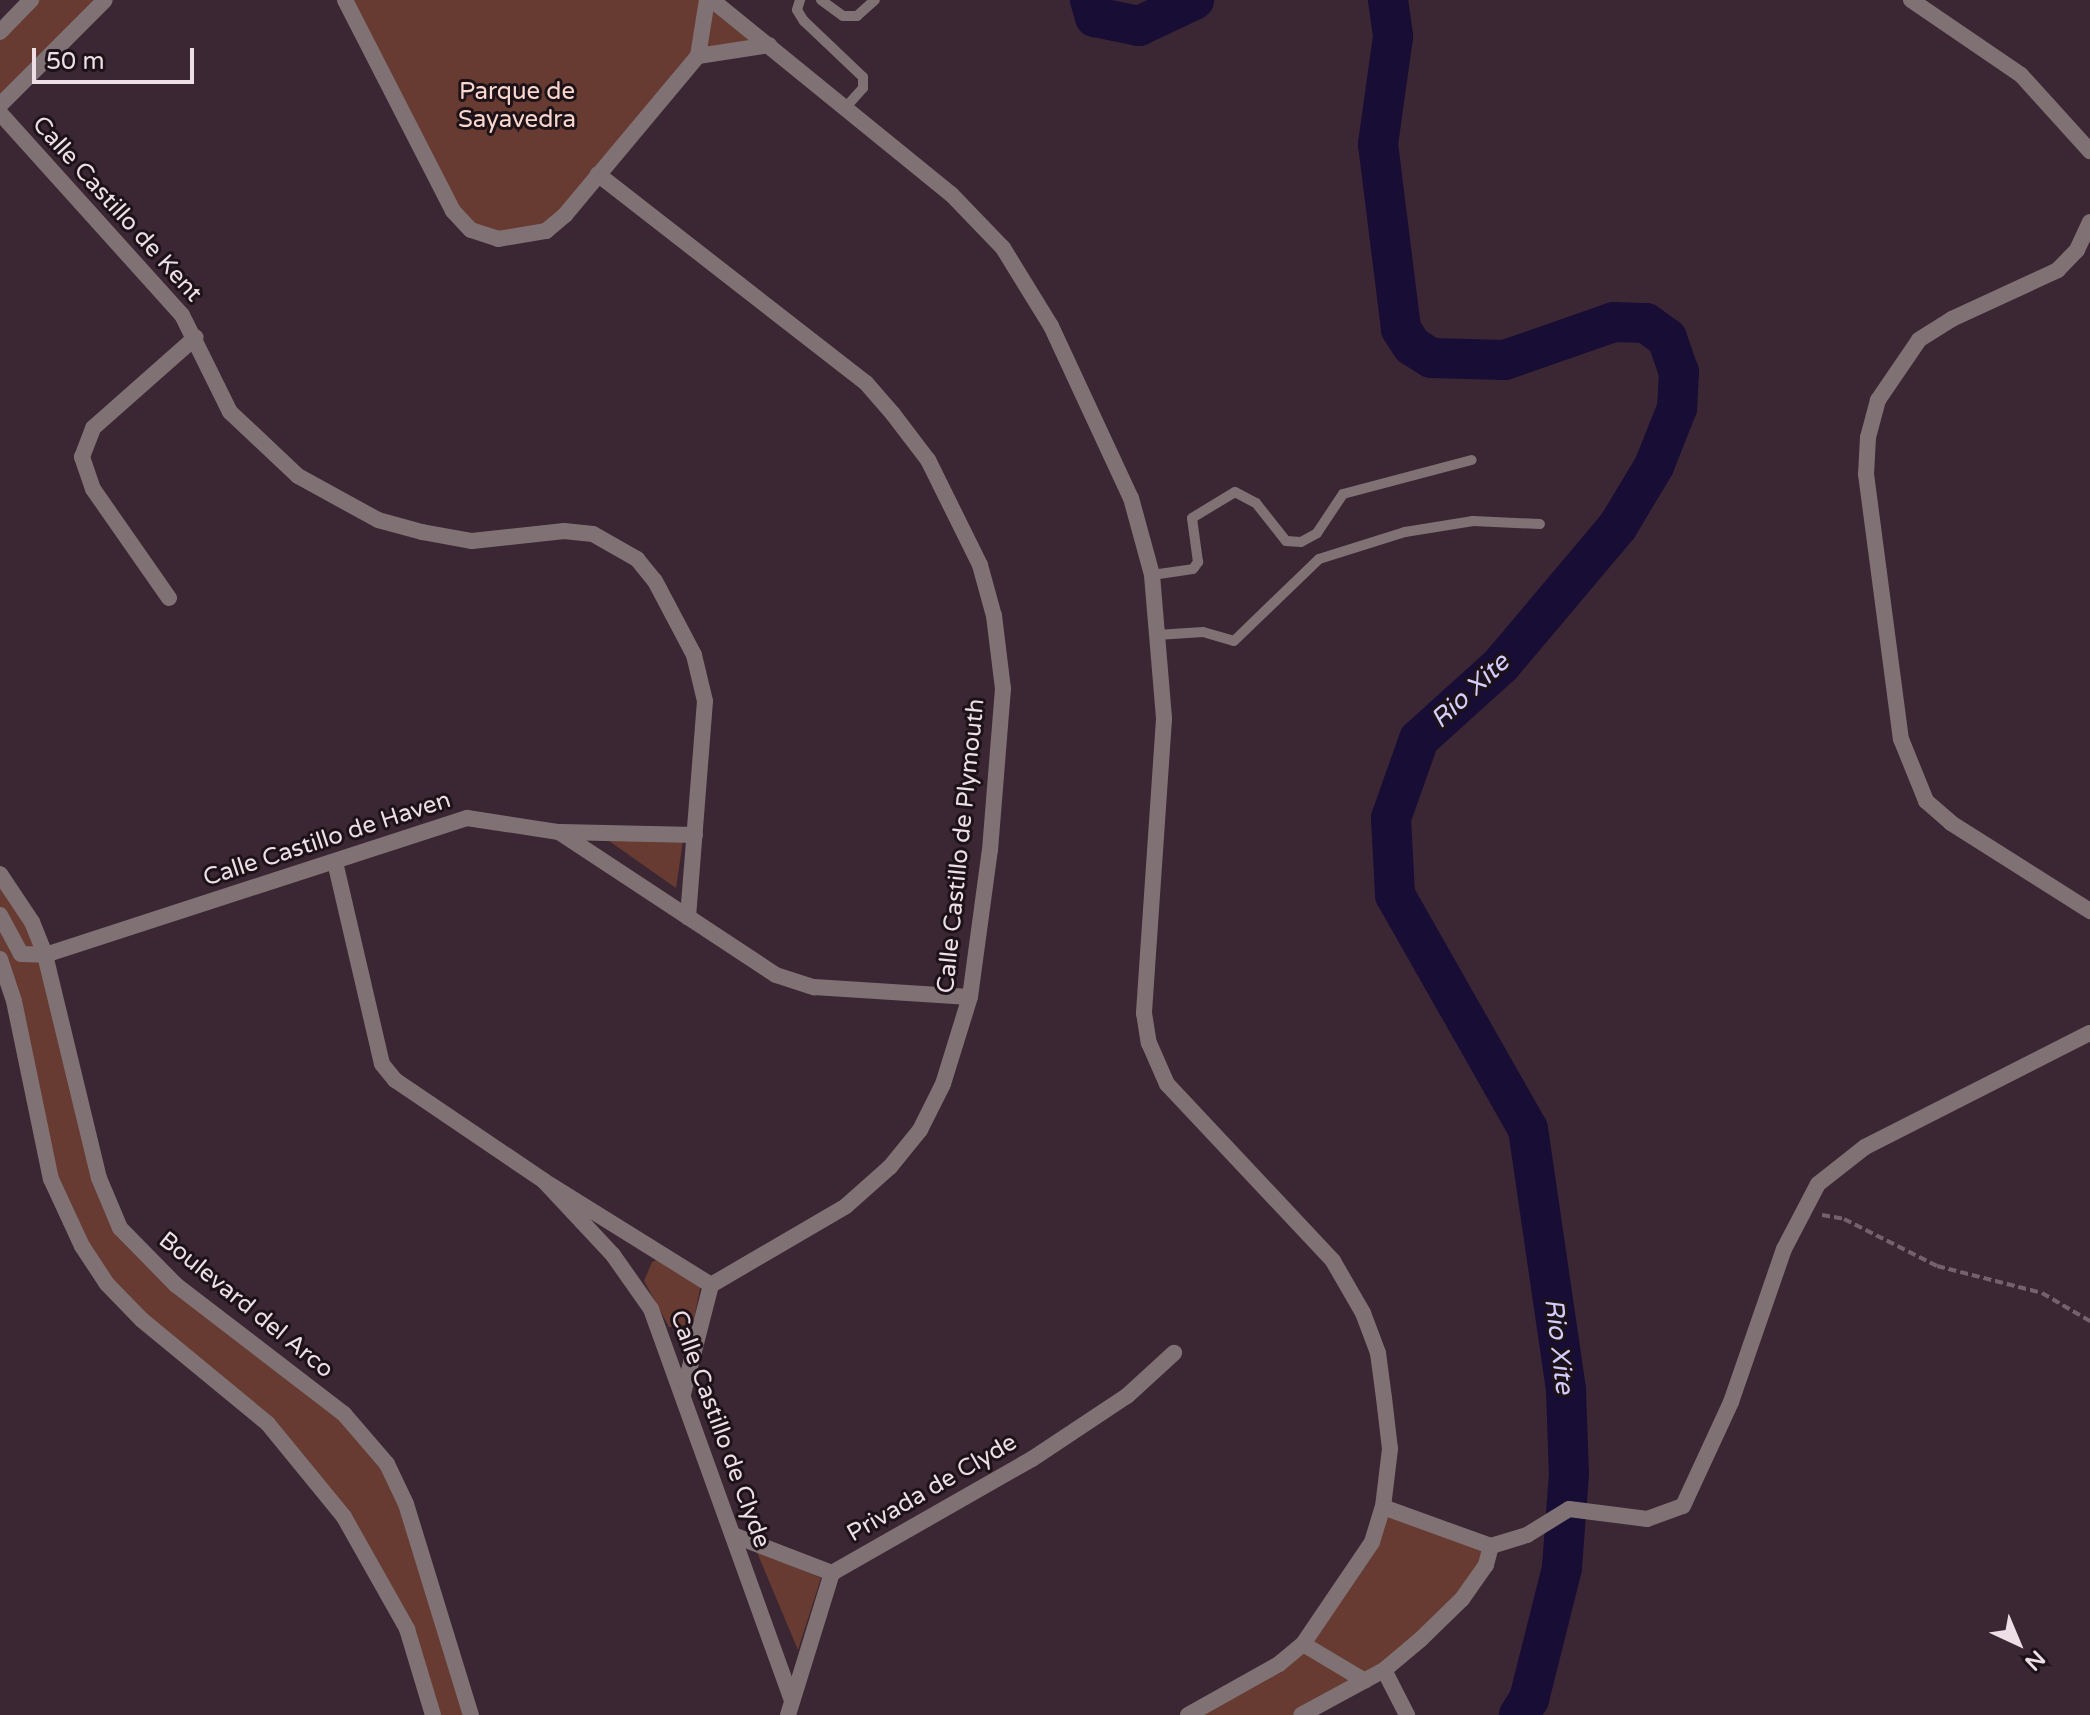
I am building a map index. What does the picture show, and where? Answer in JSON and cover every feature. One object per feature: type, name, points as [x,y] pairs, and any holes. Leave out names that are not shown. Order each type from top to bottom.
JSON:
[{"type":"street","points":[[0,32],[31,0]]},
{"type":"street","points":[[0,105],[105,0]]},
{"type":"street","points":[[345,0],[453,211],[471,230],[498,239],[546,231],[698,56],[710,0],[951,194],[1003,248],[1051,326],[1131,498],[1152,575],[1164,719],[1145,991],[1149,1043],[1167,1084],[1333,1261],[1363,1313],[1378,1353],[1390,1449],[1383,1507],[1372,1542],[1303,1644],[1279,1664],[1188,1715]]},
{"type":"street","points":[[1911,0],[2021,75],[2090,151]]},
{"type":"street","points":[[698,56],[769,45]]},
{"type":"street","name":"Calle Castillo de Kent","points":[[0,113],[182,315],[196,337],[213,383],[246,432],[298,476],[333,498],[378,520],[422,532],[472,541],[564,531],[593,534],[637,559],[655,581],[694,655],[702,686],[702,771],[688,917]]},
{"type":"street","name":"Calle Castillo de Plymouth","points":[[598,174],[866,383],[928,460],[968,539],[994,616],[1003,689],[990,850],[970,997],[943,1084],[920,1130],[890,1167],[846,1206],[711,1285]]},
{"type":"street","points":[[2090,222],[2077,250],[2058,270],[1952,319],[1919,340],[1878,400],[1868,437],[1866,474],[1901,739],[1926,801],[1951,823],[2090,911]]},
{"type":"street","points":[[169,598],[93,489],[82,457],[93,428],[196,337]]},
{"type":"street","name":"Calle Castillo de Haven","points":[[45,955],[467,818],[559,832],[776,975],[798,982],[970,997]]},
{"type":"street","points":[[559,832],[695,835]]},
{"type":"street","name":"Calle Castillo de Clyde","points":[[335,862],[382,1064],[395,1080],[544,1181],[634,1281],[664,1340],[790,1708]]},
{"type":"street","name":"Boulevard del Arco","points":[[0,874],[32,922],[45,955],[99,1178],[120,1228],[176,1285],[344,1414],[387,1464],[406,1504],[471,1715]]},
{"type":"street","points":[[0,915],[21,954],[45,955]]},
{"type":"street","points":[[0,959],[14,1001],[51,1179],[82,1246],[107,1284],[142,1320],[268,1424],[344,1517],[407,1629],[433,1715]]},
{"type":"street","points":[[1383,1507],[1491,1546],[1527,1535],[1569,1509],[1659,1518],[1691,1495],[1799,1214],[1841,1162],[2090,1033]]},
{"type":"street","points":[[544,1181],[711,1285],[683,1395]]},
{"type":"street","name":"Privada de Clyde","points":[[790,1708],[832,1573],[1032,1459],[1127,1396],[1174,1353]]},
{"type":"street","name":"Privada de Clyde","points":[[733,1535],[832,1573]]},
{"type":"street","points":[[1301,1715],[1384,1670],[1462,1599],[1486,1565],[1491,1546]]},
{"type":"street","points":[[1303,1644],[1365,1681]]},
{"type":"street","points":[[1384,1670],[1407,1715]]},
{"type":"lane","points":[[800,0],[797,10],[804,21],[863,77],[863,88],[845,108]]},
{"type":"lane","points":[[821,0],[843,16],[857,16],[875,0]]},
{"type":"lane","points":[[1152,575],[1193,569],[1198,562],[1192,518],[1235,492],[1256,503],[1286,541],[1301,542],[1317,533],[1343,494],[1472,460]]},
{"type":"lane","points":[[1157,635],[1203,632],[1234,641],[1319,559],[1405,532],[1473,521],[1540,524]]},
{"type":"path","points":[[1799,1214],[1844,1219],[1914,1258],[2042,1293],[2090,1321]]},
{"type":"green space","points":[[31,0],[105,0],[0,105],[0,32]]},
{"type":"green space","name":"Parque de Sayavedra","points":[[345,0],[712,0],[769,45],[698,56],[565,215],[520,238],[471,230]]},
{"type":"green space","points":[[609,841],[683,841],[676,888]]},
{"type":"green space","points":[[0,874],[32,922],[120,1228],[344,1414],[387,1464],[474,1715],[433,1715],[407,1629],[310,1472],[107,1284],[51,1179],[0,959]]},
{"type":"green space","points":[[660,1258],[701,1284],[693,1324],[669,1327],[644,1281],[652,1262]]},
{"type":"green space","points":[[1383,1507],[1491,1553],[1421,1639],[1301,1715],[1188,1715],[1236,1689],[1316,1628]]},
{"type":"green space","points":[[756,1550],[821,1578],[798,1650]]},
{"type":"waterway","name":"Rio Xite","points":[[1090,0],[1095,17],[1139,26],[1194,0]]},
{"type":"waterway","name":"Rio Xite","points":[[1388,0],[1393,37],[1378,144],[1401,329],[1412,346],[1431,358],[1505,360],[1614,322],[1646,323],[1667,338],[1679,372],[1677,408],[1654,466],[1618,526],[1501,665],[1419,739],[1391,818],[1395,895],[1528,1129],[1566,1390],[1569,1474],[1562,1568],[1529,1699],[1519,1715]]}]
